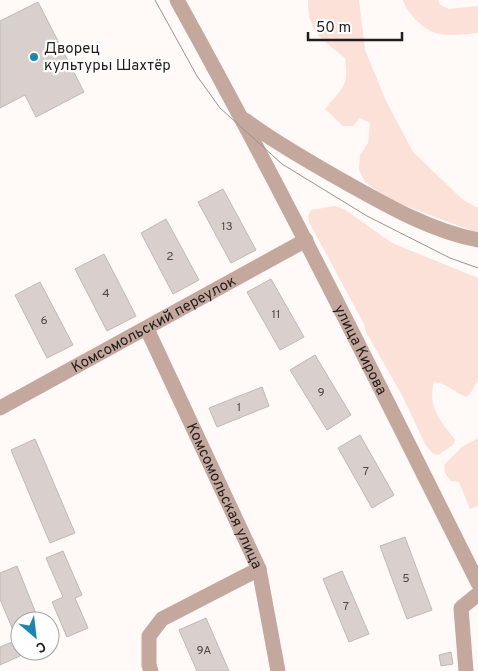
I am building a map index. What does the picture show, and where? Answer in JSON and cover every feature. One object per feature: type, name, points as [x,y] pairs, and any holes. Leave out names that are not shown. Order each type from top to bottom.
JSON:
[{"type":"street","name":"улица Кирова","points":[[177,0],[306,240],[478,583]]},
{"type":"street","name":"улица Кирова","points":[[242,118],[273,140],[391,208],[456,236],[478,240]]},
{"type":"street","name":"Комсомольский переулок","points":[[0,408],[306,240]]},
{"type":"street","name":"Комсомольская улица","points":[[147,329],[259,569],[278,671]]},
{"type":"street","points":[[151,671],[149,665],[149,636],[162,619],[259,569]]},
{"type":"street","points":[[466,671],[461,608],[478,594]]},
{"type":"shaded area","points":[[308,0],[359,0],[365,50],[386,101],[413,152],[463,200],[478,208],[478,233],[390,200],[365,182],[359,170],[360,155],[368,143],[370,123],[360,118],[353,126],[343,126],[325,109],[345,82],[345,58],[323,40],[313,28],[310,20]]},
{"type":"shaded area","points":[[403,0],[438,0],[440,5],[449,9],[478,6],[478,33],[448,35],[433,32],[417,21]]},
{"type":"shaded area","points":[[335,206],[344,209],[392,243],[478,278],[478,380],[470,394],[466,397],[434,382],[432,399],[434,407],[440,420],[455,440],[454,444],[438,455],[433,454],[425,444],[403,397],[366,332],[364,324],[309,222],[308,216],[311,210]]},
{"type":"shaded area","points":[[478,438],[478,506],[470,509],[459,482],[451,481],[445,473],[444,465],[462,447]]},
{"type":"building","name":"Дворец культуры Шахтёр","points":[[38,2],[84,92],[36,117],[25,95],[0,108],[0,21]]},
{"type":"building","points":[[223,189],[256,250],[231,263],[198,202]]},
{"type":"building","points":[[166,219],[199,280],[173,294],[141,233]]},
{"type":"building","points":[[104,254],[136,316],[107,331],[75,269]]},
{"type":"building","points":[[271,279],[304,337],[280,350],[247,292]]},
{"type":"building","points":[[40,282],[73,345],[47,358],[15,295]]},
{"type":"building","points":[[315,355],[351,415],[327,430],[290,370]]},
{"type":"building","points":[[262,387],[269,406],[217,427],[209,408]]},
{"type":"building","points":[[360,435],[394,495],[372,508],[338,448]]},
{"type":"building","points":[[35,439],[75,533],[50,543],[11,450]]},
{"type":"building","points":[[405,537],[432,610],[407,619],[380,546]]},
{"type":"building","points":[[63,551],[82,595],[75,598],[88,628],[67,637],[60,621],[60,611],[56,611],[52,602],[63,597],[46,558]]},
{"type":"building","points":[[17,566],[35,611],[10,611],[10,623],[0,599],[0,573]]},
{"type":"building","points":[[342,571],[369,634],[349,642],[323,579]]},
{"type":"building","points":[[206,618],[229,671],[197,671],[179,630]]},
{"type":"building","points":[[10,643],[10,660],[0,665],[0,647]]},
{"type":"building","points":[[451,652],[453,664],[441,666],[439,655]]},
{"type":"tram line","points":[[155,0],[197,76],[220,108],[282,164],[367,216],[450,258],[478,268]]},
{"type":"place","name":"Дворец культуры Шахтёр","points":[[34,57]]}]
